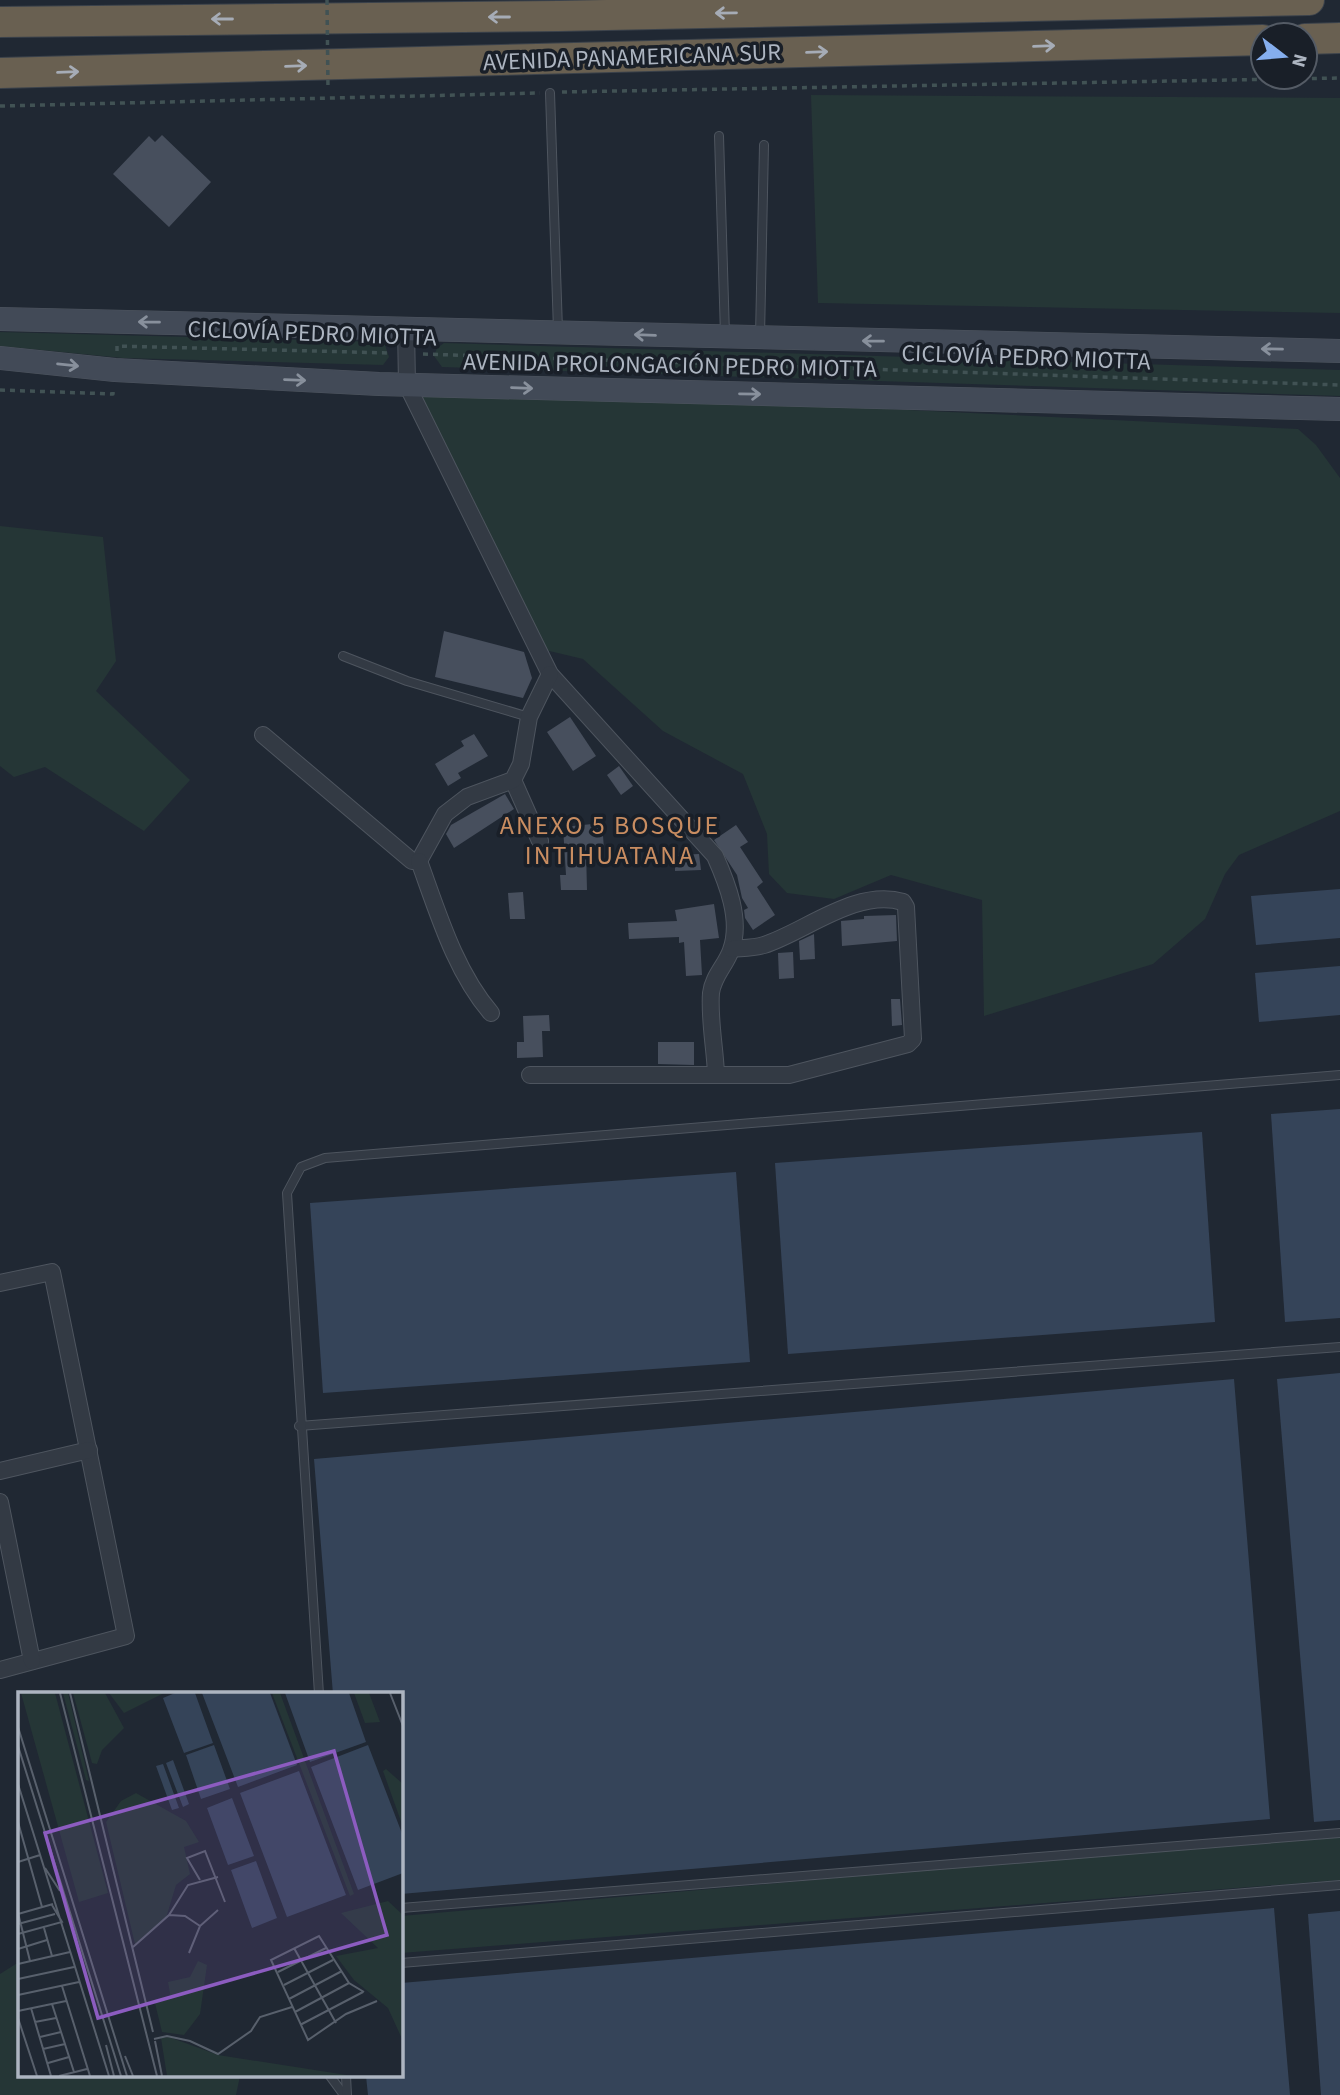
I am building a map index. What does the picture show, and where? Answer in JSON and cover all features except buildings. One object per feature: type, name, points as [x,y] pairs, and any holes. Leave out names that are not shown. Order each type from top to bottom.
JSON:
[{"type":"highway","points":[[559,16],[620,0]]},
{"type":"highway","name":"AVENIDA PANAMERICANA SUR","points":[[71,20],[559,16],[1309,0]]},
{"type":"highway","points":[[0,6],[71,20]]},
{"type":"highway","points":[[0,22],[71,20]]},
{"type":"highway","points":[[1319,39],[1340,38]]},
{"type":"highway","name":"AVENIDA PANAMERICANA SUR","points":[[0,73],[1249,40]]},
{"type":"main road","name":"AVENIDA PROLONGACIÓN PEDRO MIOTTA","points":[[0,319],[1340,351]]},
{"type":"main road","name":"AVENIDA PROLONGACIÓN PEDRO MIOTTA","points":[[0,358],[115,370],[407,384],[1340,409]]},
{"type":"street","points":[[406,327],[407,384],[550,674],[715,856],[734,912],[732,949],[718,971],[711,993],[716,1074]]},
{"type":"street","points":[[419,862],[445,814],[467,797],[513,780],[521,764],[529,717],[550,674]]},
{"type":"street","points":[[262,735],[412,862],[419,862]]},
{"type":"street","points":[[513,780],[540,841]]},
{"type":"street","points":[[419,862],[462,968],[475,994],[491,1013]]},
{"type":"street","points":[[530,1075],[789,1075],[908,1044],[915,1031],[906,907],[903,902],[859,904],[823,916],[764,944],[732,949]]},
{"type":"street","points":[[0,1283],[51,1272],[126,1636],[0,1670]]},
{"type":"street","points":[[0,1471],[89,1450]]},
{"type":"street","points":[[0,1502],[32,1661]]},
{"type":"lane","points":[[550,93],[558,333]]},
{"type":"lane","points":[[719,136],[725,338]]},
{"type":"lane","points":[[760,339],[764,145]]},
{"type":"lane","points":[[342,656],[407,681],[529,717]]},
{"type":"lane","points":[[319,1692],[299,1426],[286,1193],[301,1167],[325,1158],[1340,1075]]},
{"type":"lane","points":[[299,1426],[1340,1347]]},
{"type":"lane","points":[[402,1908],[1340,1832]]},
{"type":"lane","points":[[402,1963],[1340,1885]]},
{"type":"lane","points":[[332,2078],[346,2095]]},
{"type":"path","points":[[327,0],[328,89]]},
{"type":"path","points":[[0,106],[1340,78]]},
{"type":"path","points":[[296,90],[296,98]]},
{"type":"path","name":"CICLOVÍA PEDRO MIOTTA","points":[[0,390],[113,394],[117,345],[1340,385]]},
{"type":"shaded area","points":[[811,95],[1340,98],[1340,313],[818,303]]},
{"type":"shaded area","points":[[0,332],[384,342],[389,357],[383,365],[123,358],[0,346]]},
{"type":"shaded area","points":[[444,343],[1340,370],[1340,396],[442,367],[434,356],[437,348]]},
{"type":"shaded area","points":[[435,387],[1298,429],[1316,445],[1340,478],[1340,811],[1239,855],[1225,874],[1205,919],[1153,964],[984,1016],[982,900],[891,875],[834,899],[787,893],[769,874],[767,834],[743,774],[663,731],[583,659],[541,649],[423,413],[421,395]]},
{"type":"shaded area","points":[[0,526],[103,537],[116,661],[96,691],[190,780],[144,831],[45,767],[14,777],[0,766]]},
{"type":"shaded area","points":[[1340,1834],[1340,1880],[402,1953],[402,1916]]},
{"type":"shaded area","points":[[18,1963],[18,2078],[240,2078],[236,2095],[0,2095],[0,1974]]},
{"type":"water","points":[[1340,889],[1340,938],[1256,945],[1251,896]]},
{"type":"water","points":[[1340,966],[1340,1015],[1259,1022],[1255,973]]},
{"type":"water","points":[[1340,1109],[1340,1318],[1285,1322],[1271,1114]]},
{"type":"water","points":[[1202,1132],[1215,1322],[788,1354],[775,1163]]},
{"type":"water","points":[[736,1172],[750,1362],[323,1393],[310,1203]]},
{"type":"water","points":[[1340,1373],[1340,1820],[1314,1822],[1277,1379]]},
{"type":"water","points":[[1234,1379],[1270,1819],[402,1894],[402,1692],[333,1692],[314,1459]]},
{"type":"water","points":[[1274,1908],[1290,2095],[368,2095],[366,2078],[402,2078],[402,1983]]},
{"type":"water","points":[[1340,1911],[1340,2095],[1321,2095],[1308,1914]]},
{"type":"district","name":"ANEXO 5 BOSQUE INTIHUATANA","points":[[610,840]]}]
